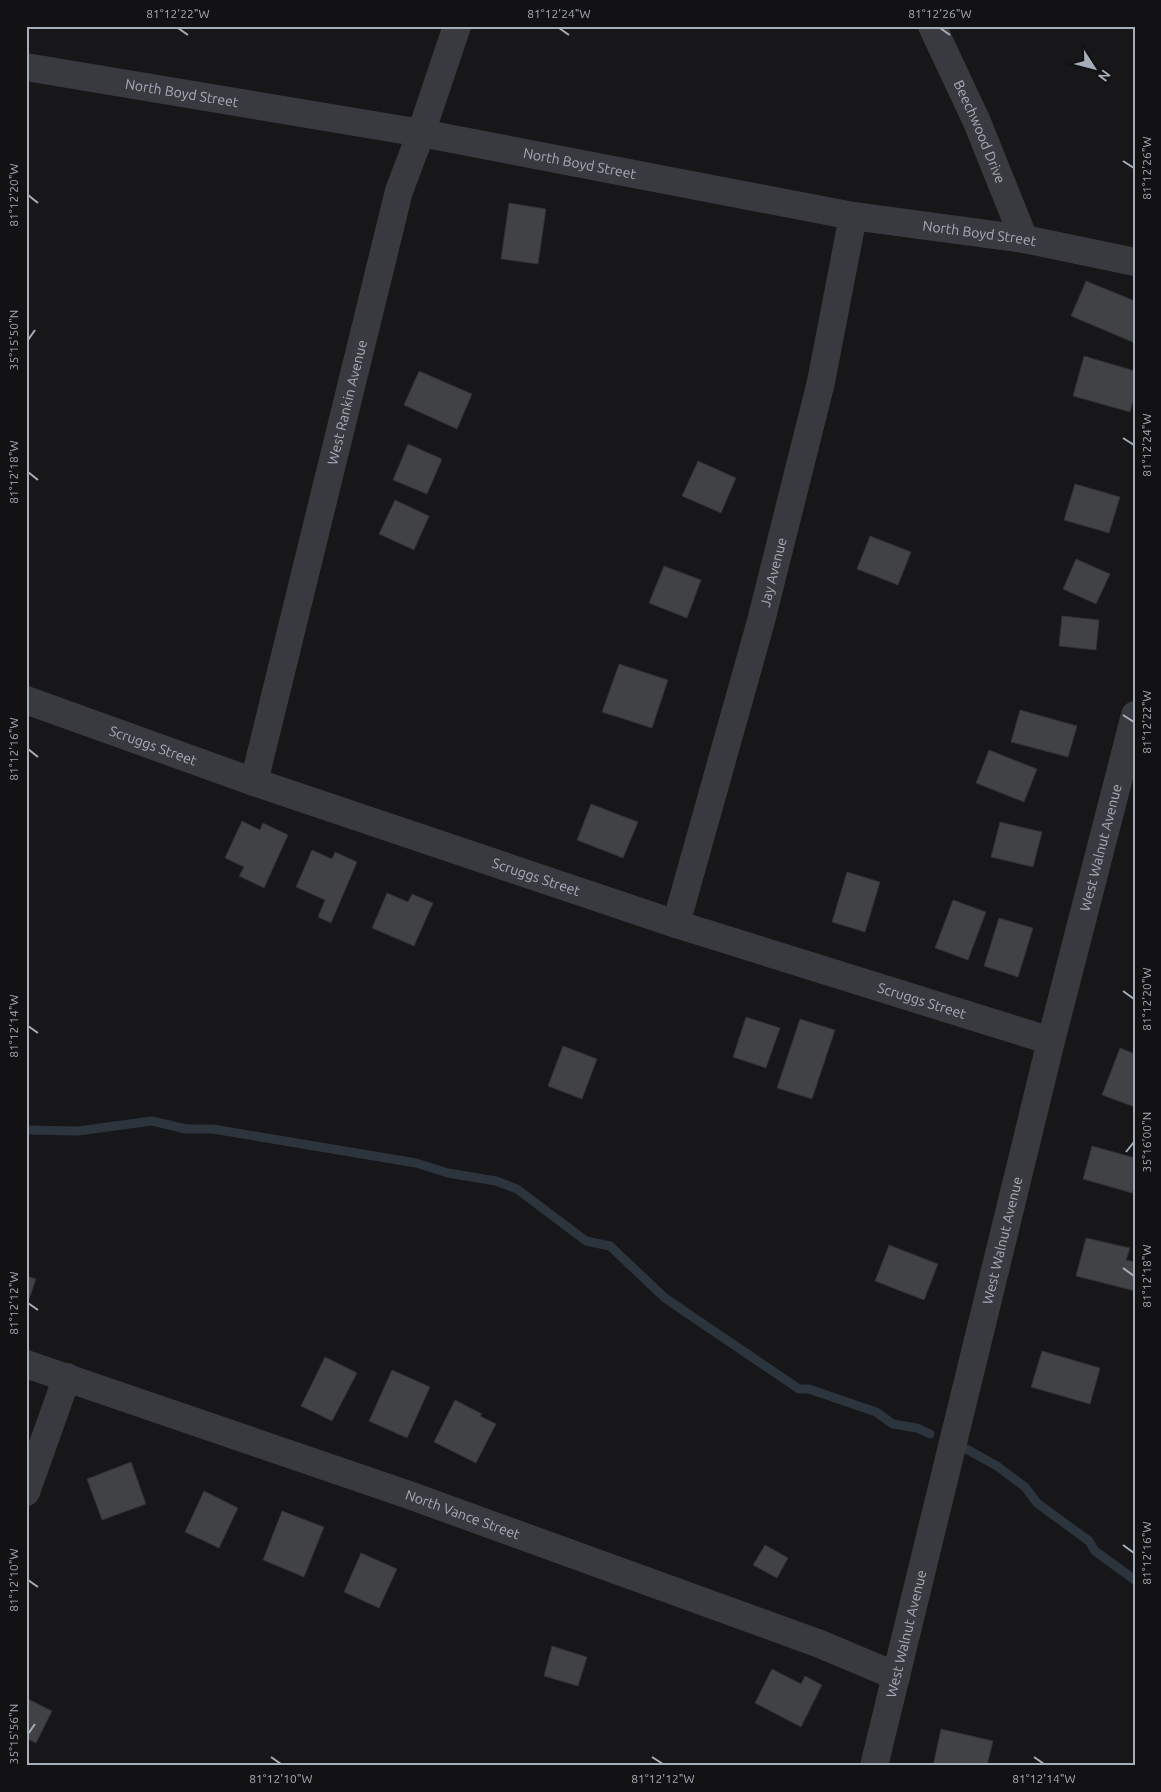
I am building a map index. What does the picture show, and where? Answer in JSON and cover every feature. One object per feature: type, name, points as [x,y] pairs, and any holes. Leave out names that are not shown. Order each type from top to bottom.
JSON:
[{"type":"street","name":"West Rankin Avenue","points":[[254,782],[399,190],[421,133],[457,26]]},
{"type":"street","name":"Beechwood Drive","points":[[932,26],[977,122],[1024,239]]},
{"type":"street","name":"North Boyd Street","points":[[26,67],[421,133],[853,216],[1024,239],[1135,262]]},
{"type":"street","name":"Jay Avenue","points":[[676,924],[761,621],[821,382],[853,216]]},
{"type":"street","name":"Scruggs Street","points":[[26,700],[254,782],[676,924],[1050,1041]]},
{"type":"street","name":"West Walnut Avenue","points":[[874,1766],[1050,1041],[1135,715]]},
{"type":"street","name":"North Vance Street","points":[[26,1364],[409,1495],[820,1644],[896,1676]]},
{"type":"street","points":[[26,1492],[67,1377]]},
{"type":"building","points":[[509,203],[546,209],[538,264],[501,259]]},
{"type":"building","points":[[1086,281],[1135,301],[1135,343],[1071,316]]},
{"type":"building","points":[[1084,356],[1135,371],[1135,394],[1130,412],[1073,396]]},
{"type":"building","points":[[419,371],[472,394],[457,429],[404,405]]},
{"type":"building","points":[[408,444],[442,459],[427,494],[393,480]]},
{"type":"building","points":[[698,461],[736,478],[721,513],[682,496]]},
{"type":"building","points":[[1075,484],[1120,497],[1109,533],[1064,520]]},
{"type":"building","points":[[395,500],[429,516],[414,550],[379,534]]},
{"type":"building","points":[[870,536],[911,552],[898,585],[857,569]]},
{"type":"building","points":[[1076,559],[1110,574],[1096,604],[1063,589]]},
{"type":"building","points":[[664,566],[701,580],[687,618],[649,603]]},
{"type":"building","points":[[1062,616],[1099,620],[1096,650],[1059,646]]},
{"type":"building","points":[[619,664],[668,680],[652,728],[602,712]]},
{"type":"building","points":[[1020,710],[1077,726],[1068,757],[1011,742]]},
{"type":"building","points":[[989,750],[1037,769],[1024,802],[976,783]]},
{"type":"building","points":[[591,804],[638,822],[623,858],[577,840]]},
{"type":"building","points":[[242,821],[260,830],[263,823],[288,835],[264,888],[239,876],[244,867],[225,858]]},
{"type":"building","points":[[1000,822],[1042,832],[1033,867],[991,857]]},
{"type":"building","points":[[312,850],[332,859],[335,852],[357,862],[331,923],[318,917],[325,900],[296,887]]},
{"type":"building","points":[[847,872],[880,882],[865,932],[832,922]]},
{"type":"building","points":[[387,893],[408,902],[412,894],[433,903],[414,946],[372,928]]},
{"type":"building","points":[[953,900],[986,912],[968,960],[935,948]]},
{"type":"building","points":[[999,918],[1033,928],[1018,977],[984,966]]},
{"type":"building","points":[[746,1017],[780,1028],[766,1068],[733,1057]]},
{"type":"building","points":[[800,1019],[835,1030],[812,1099],[777,1088]]},
{"type":"building","points":[[563,1046],[597,1059],[582,1099],[548,1086]]},
{"type":"building","points":[[1120,1048],[1135,1054],[1135,1107],[1102,1095]]},
{"type":"building","points":[[1092,1146],[1135,1158],[1135,1184],[1132,1193],[1083,1179]]},
{"type":"building","points":[[1086,1238],[1130,1248],[1126,1260],[1135,1262],[1135,1291],[1076,1276]]},
{"type":"building","points":[[889,1245],[938,1264],[924,1300],[875,1281]]},
{"type":"building","points":[[26,1276],[36,1279],[29,1299],[26,1298]]},
{"type":"building","points":[[1042,1351],[1100,1368],[1090,1404],[1031,1387]]},
{"type":"building","points":[[325,1357],[357,1373],[332,1421],[301,1406]]},
{"type":"building","points":[[392,1370],[430,1387],[407,1438],[369,1421]]},
{"type":"building","points":[[455,1400],[482,1414],[480,1416],[496,1424],[476,1463],[434,1442]]},
{"type":"building","points":[[131,1462],[146,1504],[102,1520],[87,1479]]},
{"type":"building","points":[[204,1491],[238,1508],[219,1548],[185,1532]]},
{"type":"building","points":[[282,1511],[324,1527],[304,1577],[263,1560]]},
{"type":"building","points":[[765,1545],[788,1558],[777,1578],[753,1565]]},
{"type":"building","points":[[361,1553],[397,1569],[379,1608],[344,1592]]},
{"type":"building","points":[[552,1646],[587,1657],[578,1686],[544,1676]]},
{"type":"building","points":[[772,1669],[801,1684],[805,1676],[822,1685],[801,1727],[755,1703]]},
{"type":"building","points":[[26,1698],[52,1711],[36,1743],[26,1738]]},
{"type":"building","points":[[941,1729],[993,1741],[987,1766],[933,1766]]},
{"type":"waterway","points":[[26,1130],[78,1131],[152,1121],[186,1129],[213,1129],[416,1163],[448,1173],[496,1181],[517,1189],[586,1241],[610,1246],[665,1298],[799,1389],[809,1389],[876,1412],[893,1424],[917,1428],[930,1434]]},
{"type":"waterway","points":[[959,1445],[997,1466],[1025,1487],[1037,1503],[1089,1541],[1095,1551],[1135,1580]]}]
